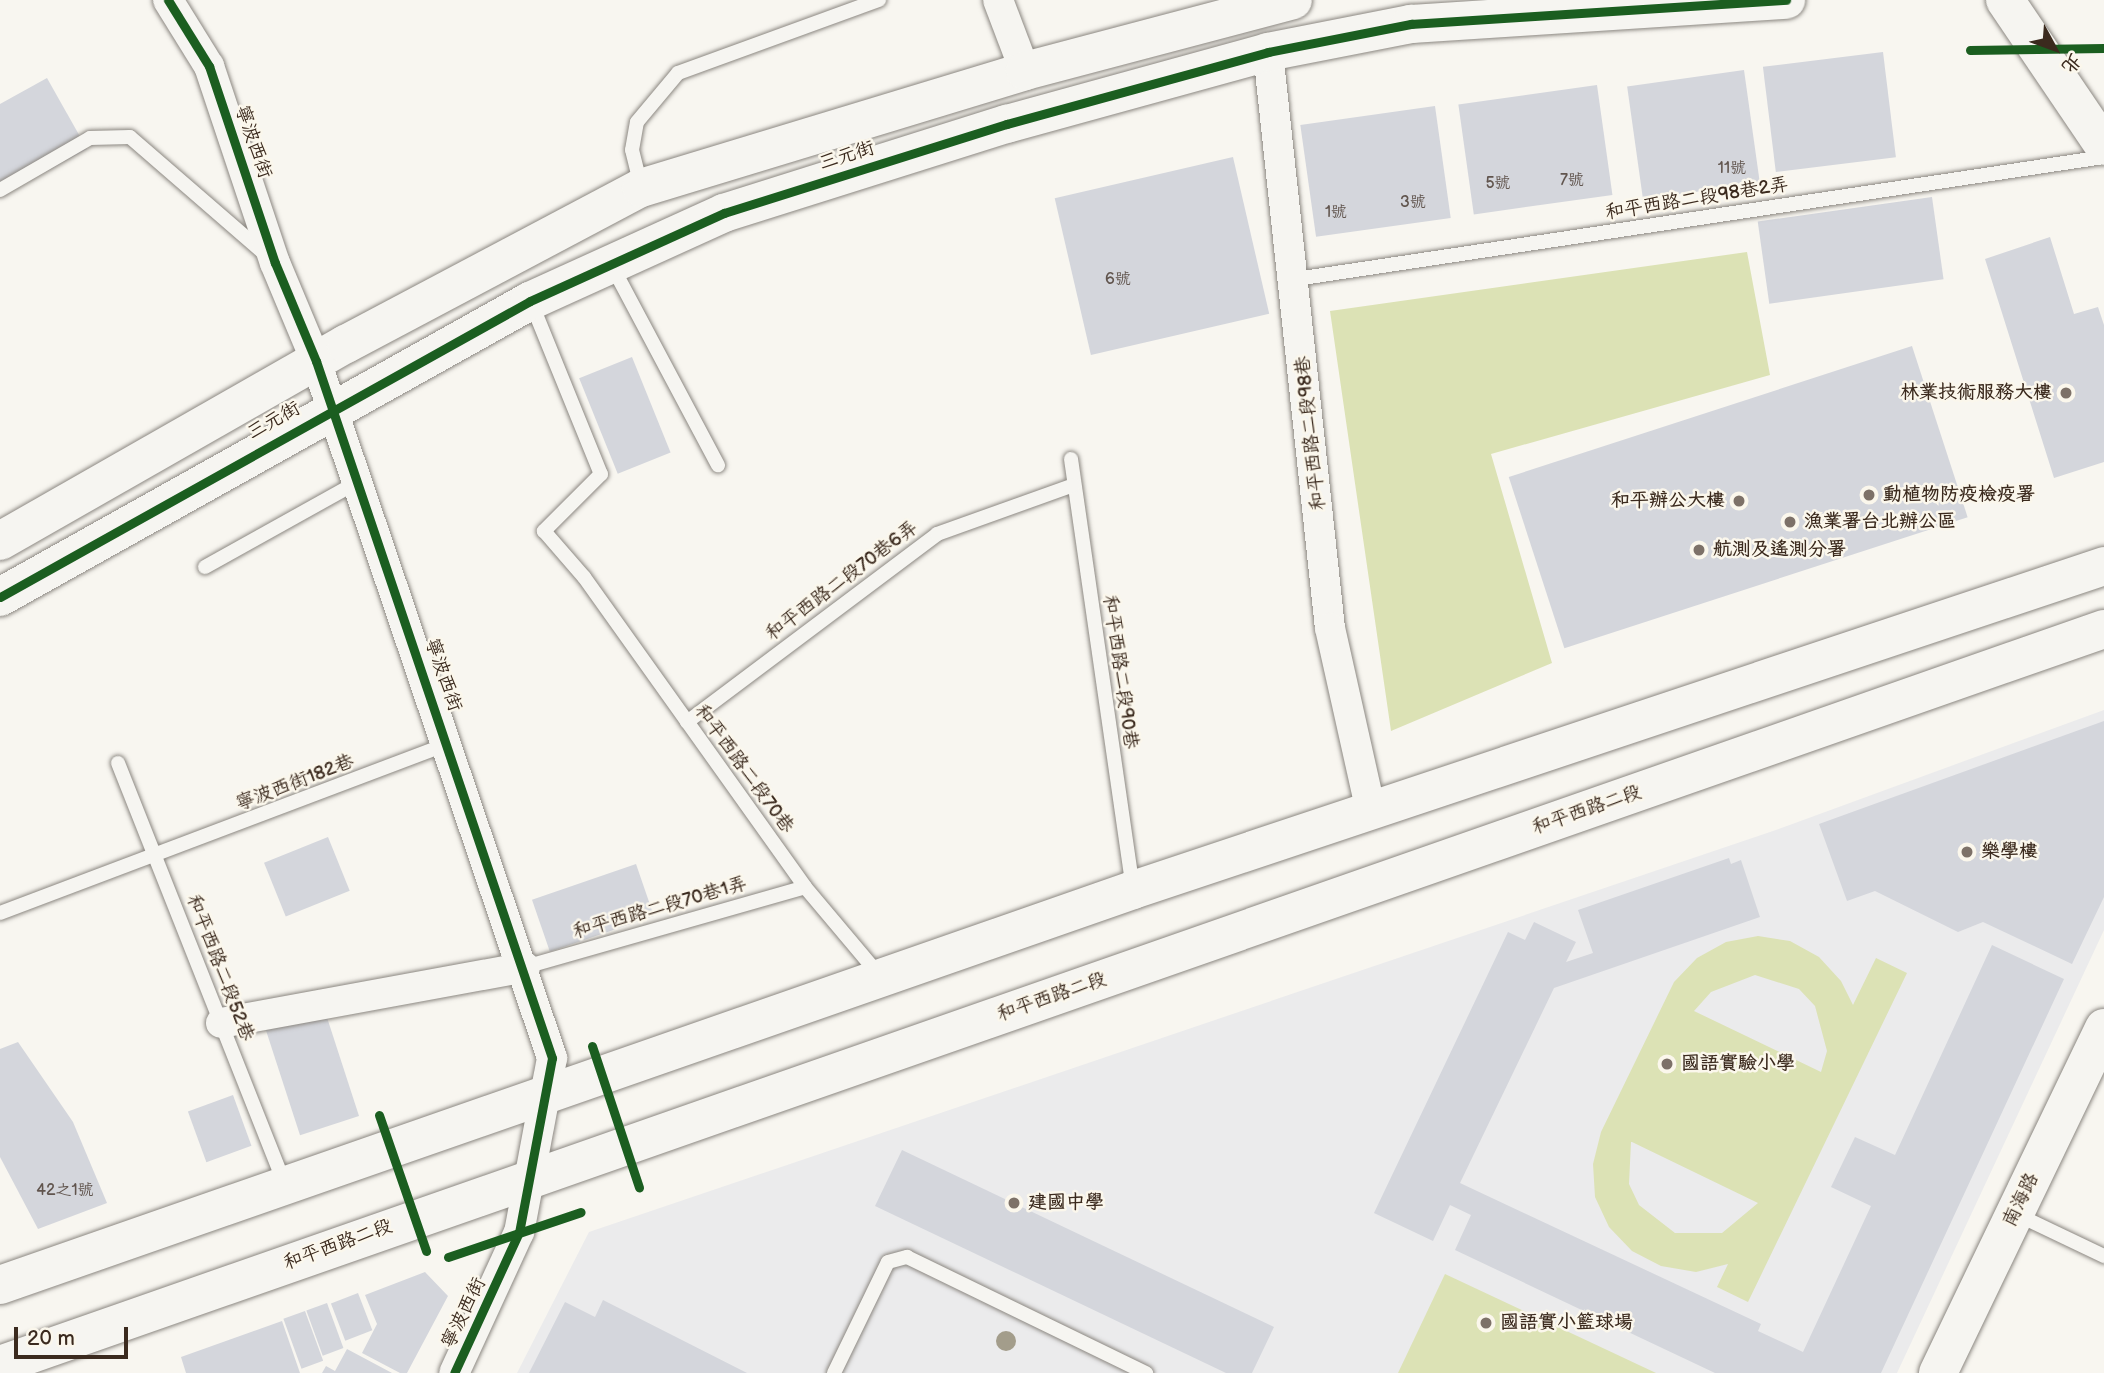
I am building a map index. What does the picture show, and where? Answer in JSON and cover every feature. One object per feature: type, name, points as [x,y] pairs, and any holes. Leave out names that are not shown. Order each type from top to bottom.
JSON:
[{"type":"main road","name":"三元街","points":[[0,541],[316,361],[641,188],[1025,71],[1293,0]]},
{"type":"main road","name":"三元街","points":[[0,597],[332,409],[530,301],[724,212],[1007,124],[1268,52],[1411,24],[1786,0]]},
{"type":"main road","points":[[2005,0],[2104,146]]},
{"type":"main road","points":[[0,1285],[544,1098],[1133,890],[2104,566]]},
{"type":"main road","name":"和平西路二段","points":[[6,1367],[533,1176],[2104,629]]},
{"type":"main road","name":"南海路","points":[[1938,1373],[2104,1028]]},
{"type":"street","name":"寧波西街","points":[[168,0],[209,66],[275,263],[316,361],[525,967],[552,1058],[533,1176],[519,1233],[454,1373]]},
{"type":"street","points":[[998,0],[1025,71]]},
{"type":"street","name":"和平西路二段98巷","points":[[1268,52],[1296,279],[1330,628],[1371,811]]},
{"type":"street","points":[[221,1023],[525,967]]},
{"type":"lane","points":[[641,188],[632,150],[637,122],[678,73],[879,0]]},
{"type":"lane","points":[[0,190],[90,138],[130,137],[275,263]]},
{"type":"lane","name":"和平西路二段98巷2弄","points":[[1296,279],[2104,157]]},
{"type":"lane","points":[[611,263],[718,465]]},
{"type":"lane","name":"和平西路二段70巷","points":[[530,301],[601,474],[544,531],[584,577],[805,887],[882,978]]},
{"type":"lane","name":"和平西路二段90巷","points":[[1071,459],[1133,890]]},
{"type":"lane","points":[[205,567],[356,483]]},
{"type":"lane","name":"和平西路二段70巷6弄","points":[[687,722],[937,534],[1074,485]]},
{"type":"lane","name":"寧波西街182巷","points":[[0,913],[157,858],[448,744]]},
{"type":"lane","name":"和平西路二段52巷","points":[[118,764],[285,1187]]},
{"type":"lane","name":"和平西路二段70巷1弄","points":[[525,967],[805,887]]},
{"type":"lane","points":[[2014,1213],[2104,1255]]},
{"type":"lane","points":[[834,1373],[888,1262],[907,1257],[1146,1373]]},
{"type":"shaded area","name":"國語實驗小學","points":[[2104,710],[2104,930],[1897,1373],[517,1373],[589,1232],[1773,831]]},
{"type":"green space","points":[[1747,252],[1770,375],[1491,454],[1552,663],[1391,731],[1330,311]]},
{"type":"green space","points":[[1758,936],[1790,941],[1819,957],[1841,981],[1853,1005],[1876,958],[1907,973],[1748,1302],[1717,1287],[1728,1264],[1696,1272],[1661,1266],[1632,1251],[1609,1227],[1595,1197],[1593,1164],[1601,1132],[1674,982],[1697,958],[1726,942]],"holes":[[[1755,975],[1799,989],[1815,1006],[1827,1051],[1821,1072],[1694,1011],[1711,992]],[[1632,1142],[1758,1203],[1722,1233],[1675,1233],[1639,1205],[1629,1184]]]},
{"type":"green space","name":"國語實小籃球場","points":[[1445,1274],[1656,1373],[1398,1373]]},
{"type":"building","points":[[1883,52],[1896,157],[1776,172],[1763,67]]},
{"type":"building","points":[[1744,70],[1760,183],[1643,199],[1627,86]]},
{"type":"building","points":[[47,78],[87,149],[0,197],[0,104]]},
{"type":"building","points":[[1597,85],[1612,195],[1474,214],[1458,104]]},
{"type":"building","points":[[1435,106],[1451,218],[1316,237],[1300,125]]},
{"type":"building","points":[[1233,157],[1269,314],[1091,355],[1055,198]]},
{"type":"building","points":[[1932,197],[1944,279],[1769,304],[1758,221]]},
{"type":"building","name":"林業技術服務大樓","points":[[2050,237],[2074,314],[2098,307],[2104,325],[2104,462],[2054,478],[1985,259]]},
{"type":"building","name":"和平辦公大樓","points":[[1912,346],[1968,517],[1564,648],[1509,477]]},
{"type":"building","points":[[632,357],[671,452],[618,474],[579,378]]},
{"type":"building","name":"樂學樓","points":[[2104,721],[2104,897],[2072,964],[1983,922],[1958,932],[1875,891],[1847,901],[1819,824]]},
{"type":"building","points":[[328,837],[350,891],[286,917],[264,863]]},
{"type":"building","points":[[1729,858],[1731,864],[1741,860],[1760,917],[1554,988],[1460,1183],[1761,1324],[1758,1331],[1803,1352],[1871,1206],[1831,1187],[1855,1137],[1895,1155],[1992,945],[2064,979],[1881,1373],[1715,1373],[1455,1250],[1471,1215],[1450,1205],[1433,1241],[1374,1213],[1508,932],[1525,940],[1534,922],[1576,942],[1566,962],[1593,953],[1578,910]]},
{"type":"building","points":[[636,864],[654,916],[550,952],[532,900]]},
{"type":"building","points":[[321,999],[359,1116],[300,1135],[262,1018]]},
{"type":"building","points":[[18,1042],[73,1122],[107,1203],[38,1229],[0,1157],[0,1049]]},
{"type":"building","points":[[233,1095],[251,1146],[206,1162],[188,1111]]},
{"type":"building","points":[[902,1150],[1274,1327],[1252,1373],[1226,1373],[875,1206]]},
{"type":"building","points":[[425,1272],[448,1296],[407,1373],[400,1373],[362,1353],[377,1324],[365,1295]]},
{"type":"building","points":[[358,1293],[372,1330],[345,1341],[331,1303]]},
{"type":"building","points":[[603,1300],[747,1373],[529,1373],[565,1302],[595,1317]]},
{"type":"building","points":[[327,1303],[343,1348],[323,1356],[306,1311]]},
{"type":"building","points":[[305,1311],[323,1361],[302,1369],[283,1319]]},
{"type":"building","points":[[282,1321],[300,1373],[186,1373],[181,1357]]},
{"type":"building","points":[[347,1349],[392,1373],[322,1373],[326,1366],[335,1371]]},
{"type":"cycle path","points":[[168,0],[209,66],[275,263],[316,361],[552,1058],[519,1232],[454,1373]]},
{"type":"cycle path","points":[[0,597],[530,301],[724,213],[1007,124],[1268,52],[1411,24],[1786,0]]},
{"type":"cycle path","points":[[1970,50],[2104,48]]},
{"type":"cycle path","points":[[592,1046],[639,1187]]},
{"type":"cycle path","points":[[379,1115],[426,1251]]},
{"type":"cycle path","points":[[448,1257],[581,1212]]},
{"type":"place","name":"林業技術服務大樓","points":[[2066,393]]},
{"type":"place","name":"動植物防疫檢疫署","points":[[1869,495]]},
{"type":"place","name":"和平辦公大樓","points":[[1739,501]]},
{"type":"place","name":"漁業署台北辦公區","points":[[1790,522]]},
{"type":"place","name":"航測及遙測分署","points":[[1699,550]]},
{"type":"place","name":"樂學樓","points":[[1967,852]]},
{"type":"place","name":"國語實驗小學","points":[[1667,1064]]},
{"type":"place","name":"建國中學","points":[[1014,1203]]},
{"type":"place","name":"國語實小籃球場","points":[[1486,1323]]}]
